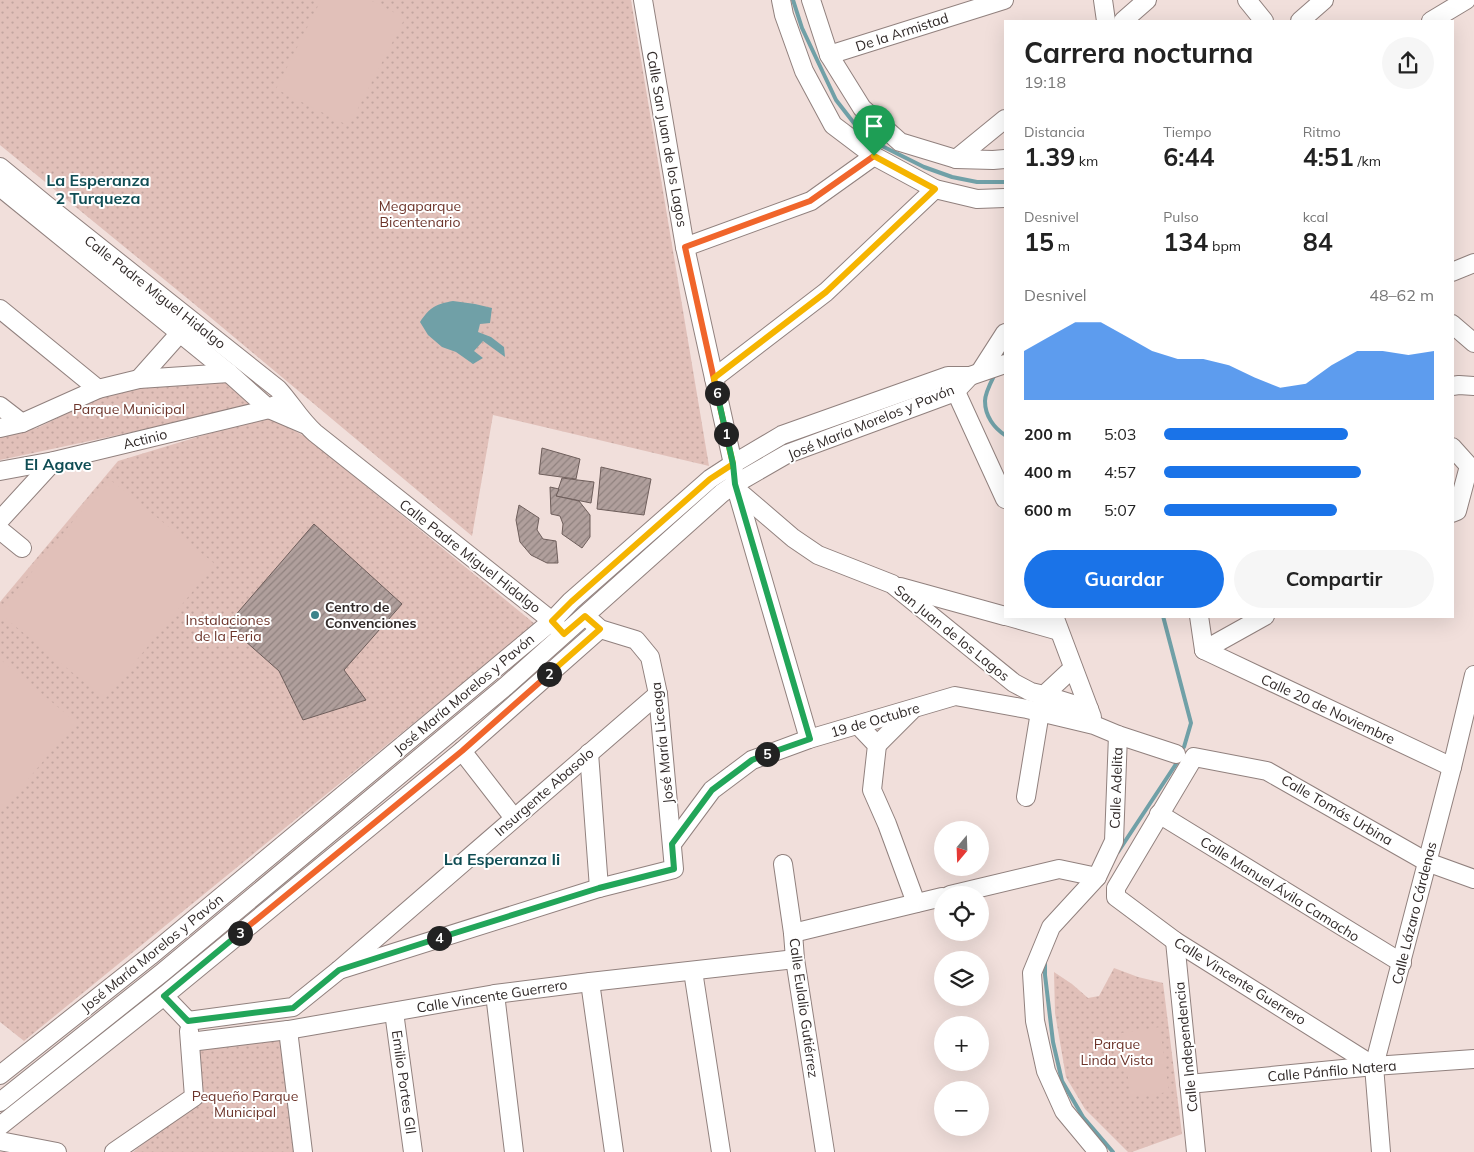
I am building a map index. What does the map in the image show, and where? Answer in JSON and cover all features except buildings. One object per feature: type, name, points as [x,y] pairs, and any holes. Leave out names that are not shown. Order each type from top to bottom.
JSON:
[{"type":"street","name":"Calle San Juan de los Lagos","points":[[643,0],[685,247],[733,464],[736,487],[810,739]]},
{"type":"street","points":[[781,0],[784,15],[804,71],[833,125],[874,156],[935,189],[977,199],[1004,198]]},
{"type":"street","points":[[811,0],[829,55],[862,108],[900,142],[956,159],[1004,159]]},
{"type":"street","name":"De la Armistad","points":[[829,55],[1000,0]]},
{"type":"street","points":[[1103,0],[1106,20]]},
{"type":"street","points":[[1124,20],[1147,0]]},
{"type":"street","points":[[1248,0],[1263,20]]},
{"type":"street","points":[[1301,20],[1324,0]]},
{"type":"street","points":[[1433,20],[1466,0]]},
{"type":"street","points":[[956,159],[1004,119]]},
{"type":"street","points":[[685,247],[810,201],[874,156]]},
{"type":"street","name":"Calle Padre Miguel Hidalgo","points":[[0,167],[40,210],[179,334],[229,373],[269,409],[304,424],[558,628]]},
{"type":"street","name":"Calle Padre Miguel Hidalgo","points":[[0,187],[40,210],[278,389],[304,424]]},
{"type":"street","points":[[714,378],[826,292],[935,189]]},
{"type":"street","points":[[1454,271],[1474,263]]},
{"type":"street","points":[[0,309],[98,389]]},
{"type":"street","points":[[1454,326],[1474,343]]},
{"type":"street","points":[[139,379],[179,334]]},
{"type":"street","points":[[977,373],[1004,334]]},
{"type":"street","points":[[977,373],[1004,364]]},
{"type":"street","points":[[0,428],[22,423],[98,389],[139,379],[229,373]]},
{"type":"street","name":"José María Morelos y Pavón","points":[[0,1102],[163,972],[506,686],[558,628],[571,602],[710,479],[782,435],[948,376],[977,373]]},
{"type":"street","name":"José María Morelos y Pavón","points":[[0,1075],[558,628],[585,616],[722,493],[736,487],[787,454],[955,392],[977,373]]},
{"type":"street","points":[[948,376],[1004,497]]},
{"type":"street","points":[[1454,386],[1474,386]]},
{"type":"street","name":"Actinio","points":[[0,471],[54,461],[269,409],[286,398]]},
{"type":"street","points":[[0,406],[22,423]]},
{"type":"street","points":[[1454,449],[1471,466],[1457,511],[1454,512]]},
{"type":"street","points":[[0,520],[54,461]]},
{"type":"street","name":"San Juan de los Lagos","points":[[736,487],[793,538],[818,556],[892,584],[1014,683],[1031,692],[1037,706]]},
{"type":"street","points":[[0,530],[22,548]]},
{"type":"street","points":[[892,584],[1004,615]]},
{"type":"street","name":"José María Liceaga","points":[[571,602],[600,629],[636,640],[650,657],[658,694],[674,869],[599,888]]},
{"type":"street","points":[[1018,618],[1056,624],[1092,717]]},
{"type":"street","points":[[1199,618],[1204,650],[1261,618]]},
{"type":"street","points":[[0,1126],[164,996],[462,751],[600,629]]},
{"type":"street","name":"Calle 20 de Noviembre","points":[[1204,650],[1452,767]]},
{"type":"street","points":[[1026,797],[1037,706],[1073,668]]},
{"type":"street","name":"Calle Lázaro Cárdenas","points":[[1382,1152],[1374,1066],[1452,767],[1469,718],[1474,675]]},
{"type":"street","name":"Insurgente Abasolo","points":[[339,970],[658,694]]},
{"type":"street","name":"19 de Octubre","points":[[672,844],[712,790],[752,760],[810,739],[955,696],[1037,706]]},
{"type":"street","points":[[1037,706],[1092,717],[1118,735],[1176,754]]},
{"type":"street","points":[[913,708],[877,745],[872,790],[887,824],[916,903]]},
{"type":"street","points":[[858,725],[877,745]]},
{"type":"street","name":"Calle Adelita","points":[[1096,877],[1114,841],[1118,735]]},
{"type":"street","points":[[462,751],[514,818]]},
{"type":"street","points":[[188,1021],[293,1008],[339,970],[599,888],[589,753]]},
{"type":"street","name":"Calle Tomás Urbina","points":[[1159,814],[1194,758],[1267,771],[1427,862],[1474,879]]},
{"type":"street","name":"Calle Vincente Guerrero","points":[[1159,814],[1116,888],[1116,897],[1176,941],[1374,1066]]},
{"type":"street","name":"Calle Manuel Ávila Camacho","points":[[1159,814],[1402,963]]},
{"type":"street","name":"Calle Eulalio Gutiérrez","points":[[783,864],[825,1152]]},
{"type":"street","points":[[988,886],[1059,869],[1096,877],[1051,927],[1032,973],[1034,1021],[1046,1071],[1064,1111],[1098,1152]]},
{"type":"street","points":[[793,933],[934,899]]},
{"type":"street","name":"Calle Independencia","points":[[1176,941],[1196,1152]]},
{"type":"street","name":"Calle Vincente Guerrero","points":[[190,1042],[288,1030],[495,994],[796,959]]},
{"type":"street","points":[[693,971],[721,1152]]},
{"type":"street","points":[[590,982],[614,1152]]},
{"type":"street","points":[[495,994],[514,1152]]},
{"type":"street","points":[[114,1152],[194,1097],[188,1021],[164,996]]},
{"type":"street","name":"Emilio Portes GIl","points":[[394,1012],[413,1152]]},
{"type":"street","points":[[288,1030],[303,1152]]},
{"type":"street","name":"Calle Pánfilo Natera","points":[[1190,1084],[1374,1066],[1474,1059]]},
{"type":"street","points":[[0,1141],[57,1152]]},
{"type":"green space","name":"Megaparque Bicentenario","points":[[0,0],[631,0],[709,466],[493,415],[472,536],[204,312],[0,145]]},
{"type":"green space","points":[[321,0],[370,0],[405,18],[349,126],[276,89]]},
{"type":"green space","name":"Parque Municipal","points":[[227,380],[259,405],[0,460],[0,436],[37,428],[123,386]]},
{"type":"green space","name":"Instalaciones de la Feria","points":[[267,416],[306,437],[535,624],[24,1041],[0,1022],[0,602],[118,461]]},
{"type":"green space","points":[[108,478],[215,564],[105,699],[0,614],[0,611]]},
{"type":"green space","points":[[0,659],[76,722],[0,813]]},
{"type":"green space","name":"Parque Linda Vista","points":[[1114,968],[1138,977],[1163,983],[1182,1134],[1132,1152],[1128,1152],[1085,1109],[1066,1077],[1055,1013],[1054,972],[1088,998],[1099,996]]},
{"type":"green space","points":[[1160,1027],[1169,1092],[1131,1097],[1121,1033]]},
{"type":"green space","name":"Pequeño Parque Municipal","points":[[284,1036],[296,1152],[133,1152],[200,1099],[197,1046]]},
{"type":"water","points":[[453,301],[492,308],[490,323],[480,324],[478,332],[491,337],[504,347],[505,357],[483,341],[474,351],[483,358],[473,364],[456,352],[442,347],[428,335],[420,322],[434,307]]},
{"type":"waterway","points":[[793,0],[802,28],[836,100],[857,127],[882,146],[924,167],[952,177],[977,182],[1004,182]]},
{"type":"waterway","points":[[1001,359],[1004,353]]},
{"type":"waterway","points":[[995,374],[988,388],[985,406],[991,421],[1004,434]]},
{"type":"waterway","points":[[1164,618],[1191,723],[1184,747]]},
{"type":"waterway","points":[[1118,852],[1176,764]]},
{"type":"waterway","points":[[1045,960],[1053,1042],[1062,1081],[1083,1117],[1113,1152]]},
{"type":"place","name":"Centro de Convenciones","points":[[315,615]]},
{"type":"district","name":"La Esperanza 2 Turqueza","points":[[98,189]]},
{"type":"district","name":"El Agave","points":[[58,464]]},
{"type":"district","name":"La Esperanza Ii","points":[[502,859]]},
{"type":"route","points":[[874,156],[810,201],[685,247],[714,378],[733,464],[710,479],[552,621],[564,634],[585,616],[600,629],[462,751],[164,996],[188,1021],[293,1008],[339,970],[599,888],[674,869],[672,844],[712,790],[752,760],[810,739],[735,484],[733,464],[723,421],[714,378],[826,292],[935,189],[874,156]]}]
